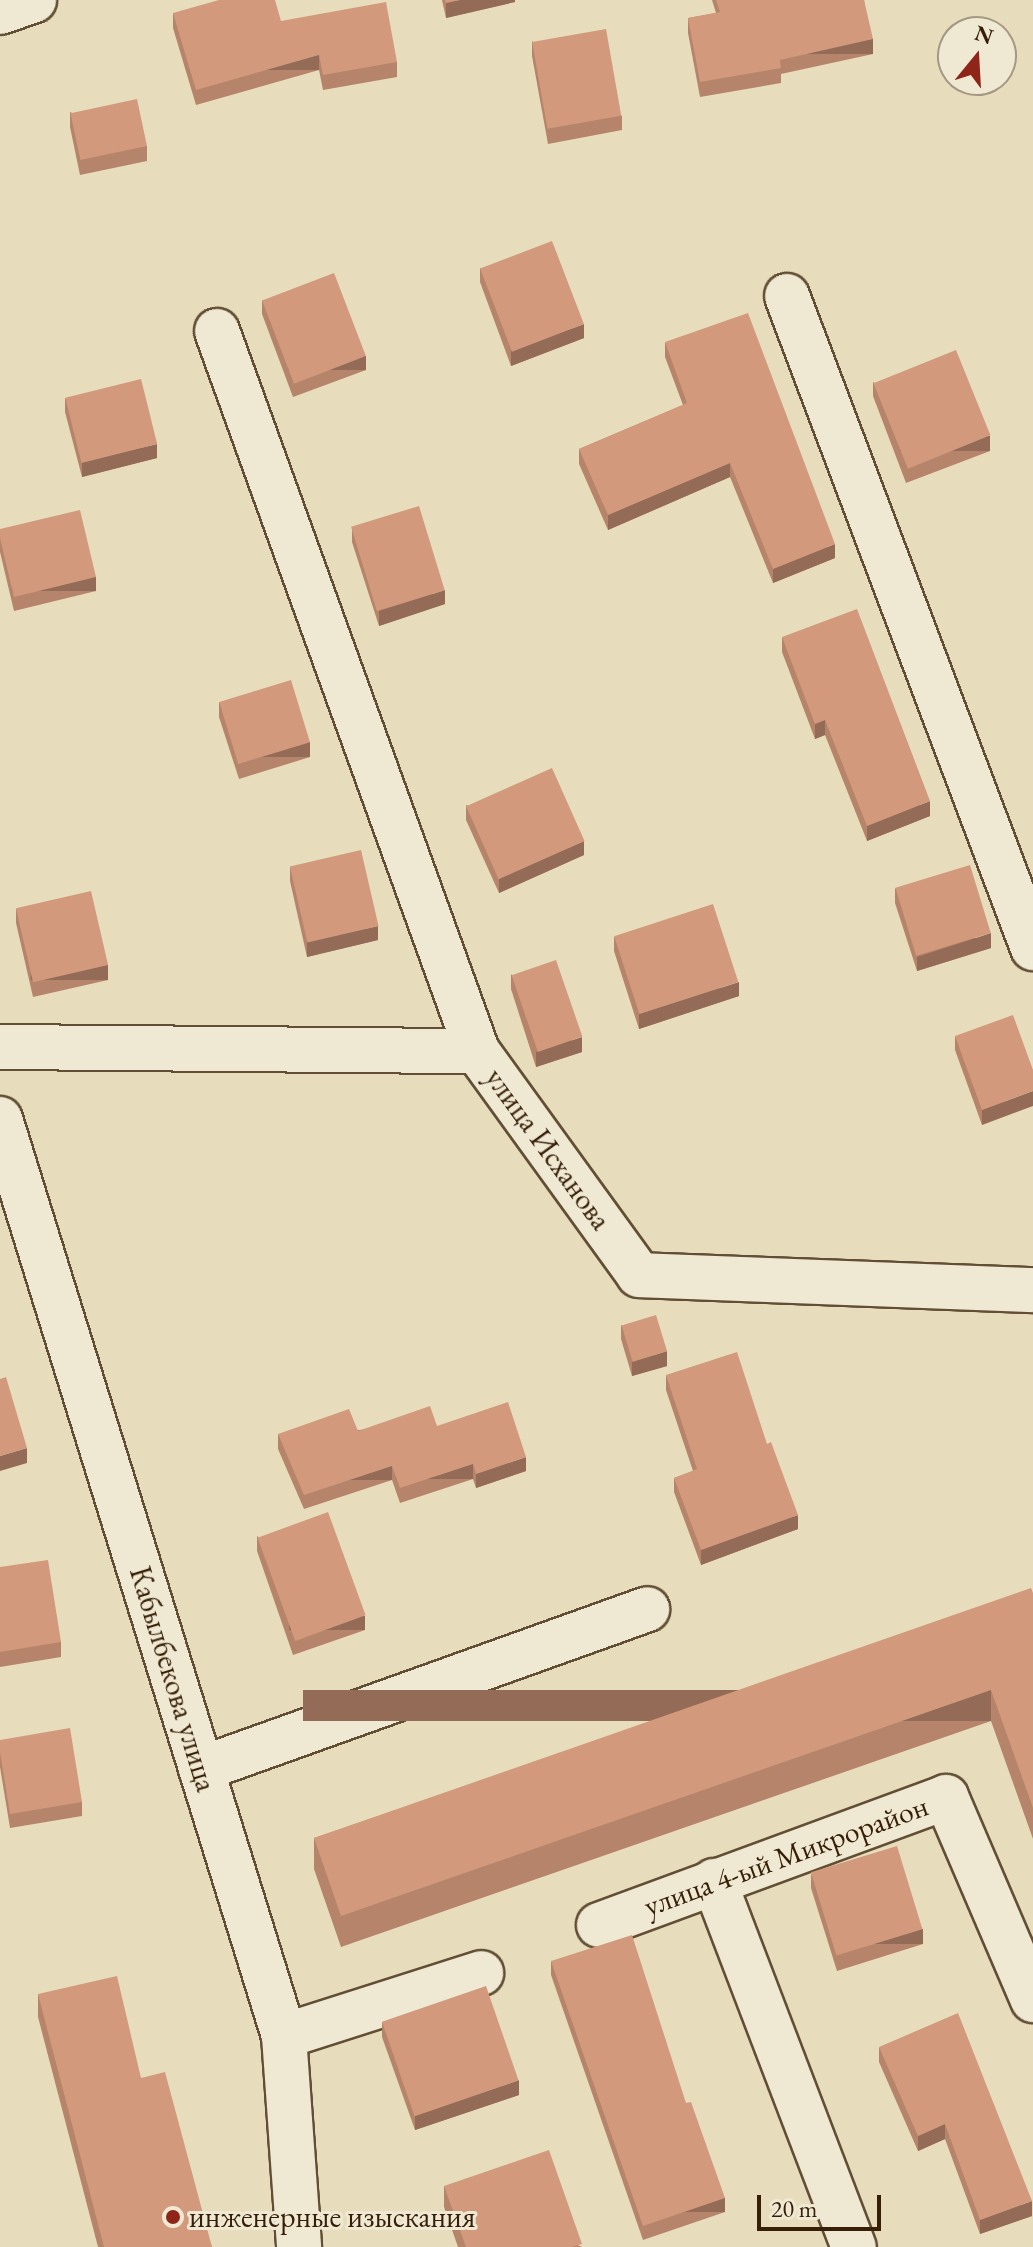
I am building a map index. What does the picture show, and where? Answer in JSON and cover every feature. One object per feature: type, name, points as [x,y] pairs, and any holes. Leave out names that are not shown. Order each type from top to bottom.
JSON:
[{"type":"street","points":[[0,12],[34,0]]},
{"type":"street","points":[[787,296],[1033,948]]},
{"type":"street","points":[[217,331],[477,1051]]},
{"type":"street","name":"улица Исханова","points":[[0,1047],[477,1051],[639,1275],[1033,1290]]},
{"type":"street","name":"Кабылбекова улица","points":[[0,1119],[284,2036],[299,2247]]},
{"type":"street","points":[[201,1769],[647,1609]]},
{"type":"street","name":"улица 4-ый Микрорайон","points":[[599,1925],[946,1797],[1033,2000]]},
{"type":"street","points":[[714,1881],[854,2247]]},
{"type":"street","points":[[284,2036],[481,1973]]},
{"type":"building","points":[[219,0],[275,0],[281,21],[386,2],[397,62],[323,75],[319,55],[196,90],[173,13]]},
{"type":"building","points":[[716,0],[864,0],[873,39],[780,60],[781,68],[700,82],[688,18],[720,12]]},
{"type":"building","points":[[606,29],[621,116],[547,129],[532,42]]},
{"type":"building","points":[[137,99],[147,146],[80,160],[70,113]]},
{"type":"building","points":[[552,241],[584,324],[512,352],[480,269]]},
{"type":"building","points":[[334,273],[366,356],[294,384],[262,301]]},
{"type":"building","points":[[748,313],[835,544],[773,569],[730,463],[608,515],[579,449],[687,403],[665,342]]},
{"type":"building","points":[[956,350],[990,435],[908,469],[873,383]]},
{"type":"building","points":[[141,379],[157,444],[82,463],[65,398]]},
{"type":"building","points":[[419,506],[445,590],[377,611],[351,527]]},
{"type":"building","points":[[80,510],[96,577],[14,597],[0,529]]},
{"type":"building","points":[[857,609],[930,801],[867,826],[825,720],[815,724],[782,637]]},
{"type":"building","points":[[291,680],[310,742],[238,764],[219,702]]},
{"type":"building","points":[[552,768],[585,841],[499,879],[466,806]]},
{"type":"building","points":[[361,850],[379,926],[307,942],[290,866]]},
{"type":"building","points":[[970,865],[991,933],[916,956],[895,888]]},
{"type":"building","points":[[91,891],[108,965],[33,982],[16,908]]},
{"type":"building","points":[[713,904],[738,982],[639,1014],[614,936]]},
{"type":"building","points":[[556,960],[582,1037],[538,1052],[512,975]]},
{"type":"building","points":[[1013,1015],[1033,1070],[1033,1091],[982,1110],[955,1036]]},
{"type":"building","points":[[656,1315],[667,1351],[633,1362],[622,1326]]},
{"type":"building","points":[[737,1352],[767,1444],[771,1442],[798,1515],[701,1550],[674,1478],[697,1469],[666,1375]]},
{"type":"building","points":[[6,1377],[27,1448],[0,1456],[0,1379]]},
{"type":"building","points":[[508,1402],[526,1457],[476,1474],[473,1464],[400,1488],[392,1466],[304,1495],[278,1434],[349,1409],[358,1431],[430,1406],[437,1426]]},
{"type":"building","points":[[328,1512],[366,1615],[295,1641],[258,1538]]},
{"type":"building","points":[[48,1560],[61,1642],[0,1652],[0,1567]]},
{"type":"building","points":[[1031,1588],[1033,1808],[991,1690],[341,1916],[314,1838]]},
{"type":"building","points":[[70,1728],[82,1802],[10,1814],[0,1740]]},
{"type":"building","points":[[897,1846],[922,1929],[836,1956],[811,1872]]},
{"type":"building","points":[[632,1935],[686,2103],[691,2102],[725,2198],[643,2226],[551,1961]]},
{"type":"building","points":[[117,1976],[141,2078],[165,2072],[212,2247],[104,2247],[38,1994]]},
{"type":"building","points":[[486,1986],[519,2081],[415,2116],[382,2022]]},
{"type":"building","points":[[958,2013],[1032,2201],[980,2220],[945,2124],[918,2136],[879,2047]]},
{"type":"building","points":[[549,2150],[582,2244],[572,2247],[466,2247],[444,2186]]},
{"type":"place","name":"инженерные изыскания","points":[[173,2217]]}]
